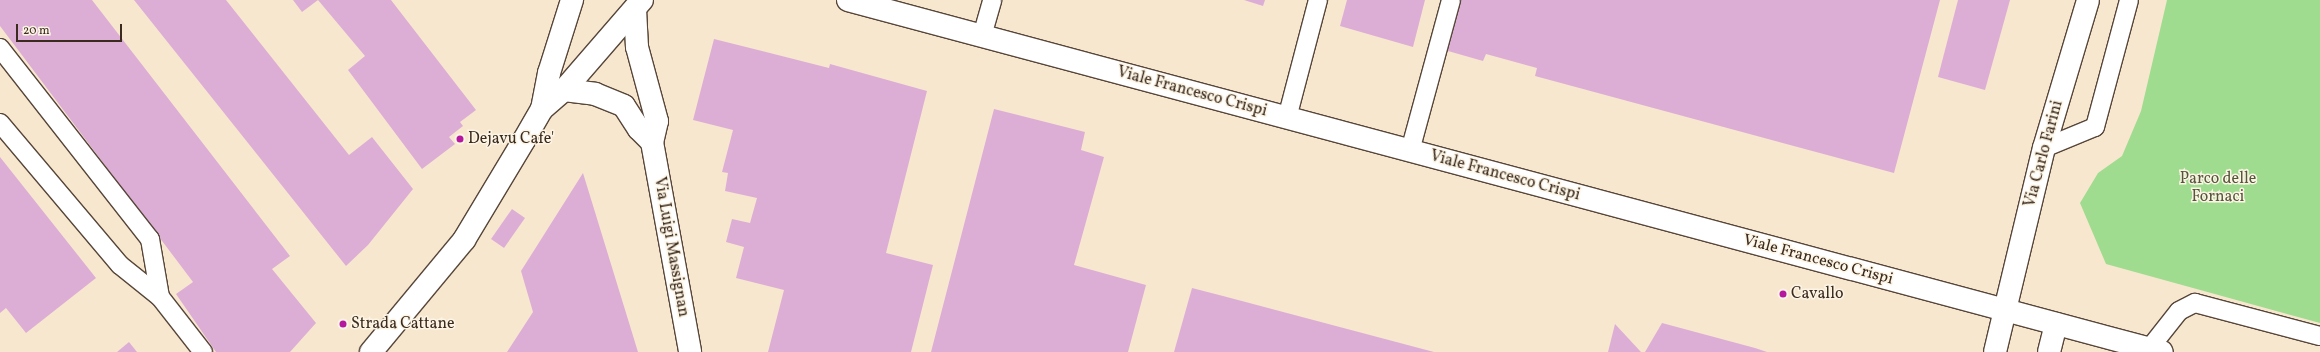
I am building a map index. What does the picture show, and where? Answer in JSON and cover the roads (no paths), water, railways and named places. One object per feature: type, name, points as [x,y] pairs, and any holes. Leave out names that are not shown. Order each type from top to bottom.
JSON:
[{"type":"street","points":[[542,109],[549,73],[572,0]]},
{"type":"street","name":"Viale Francesco Crispi","points":[[848,0],[2155,350]]},
{"type":"street","name":"Via Carlo Farini","points":[[1995,352],[2044,148],[2088,0]]},
{"type":"street","points":[[371,352],[464,240],[542,109],[564,90],[639,4]]},
{"type":"street","name":"Via Luigi Massignan","points":[[639,4],[638,47],[656,121],[652,142],[690,352]]},
{"type":"street","points":[[564,90],[595,94],[624,106],[639,129],[652,142]]},
{"type":"street","points":[[2049,352],[2056,324]]},
{"type":"lane","points":[[982,36],[992,0]]},
{"type":"lane","points":[[1287,118],[1318,0]]},
{"type":"lane","points":[[1410,151],[1451,0]]},
{"type":"lane","points":[[2044,148],[2096,127],[2129,0]]},
{"type":"lane","points":[[0,48],[150,239],[160,297]]},
{"type":"lane","points":[[0,122],[120,265],[160,297],[203,352]]},
{"type":"lane","points":[[2155,350],[2179,311],[2195,302],[2320,336]]},
{"type":"place","name":"Dejavu Cafe'","points":[[460,139]]},
{"type":"place","name":"Cavallo","points":[[1783,294]]},
{"type":"place","name":"Strada Cattane","points":[[343,324]]},
{"type":"park label","name":"Parco delle Fornaci","points":[[2218,188]]}]
